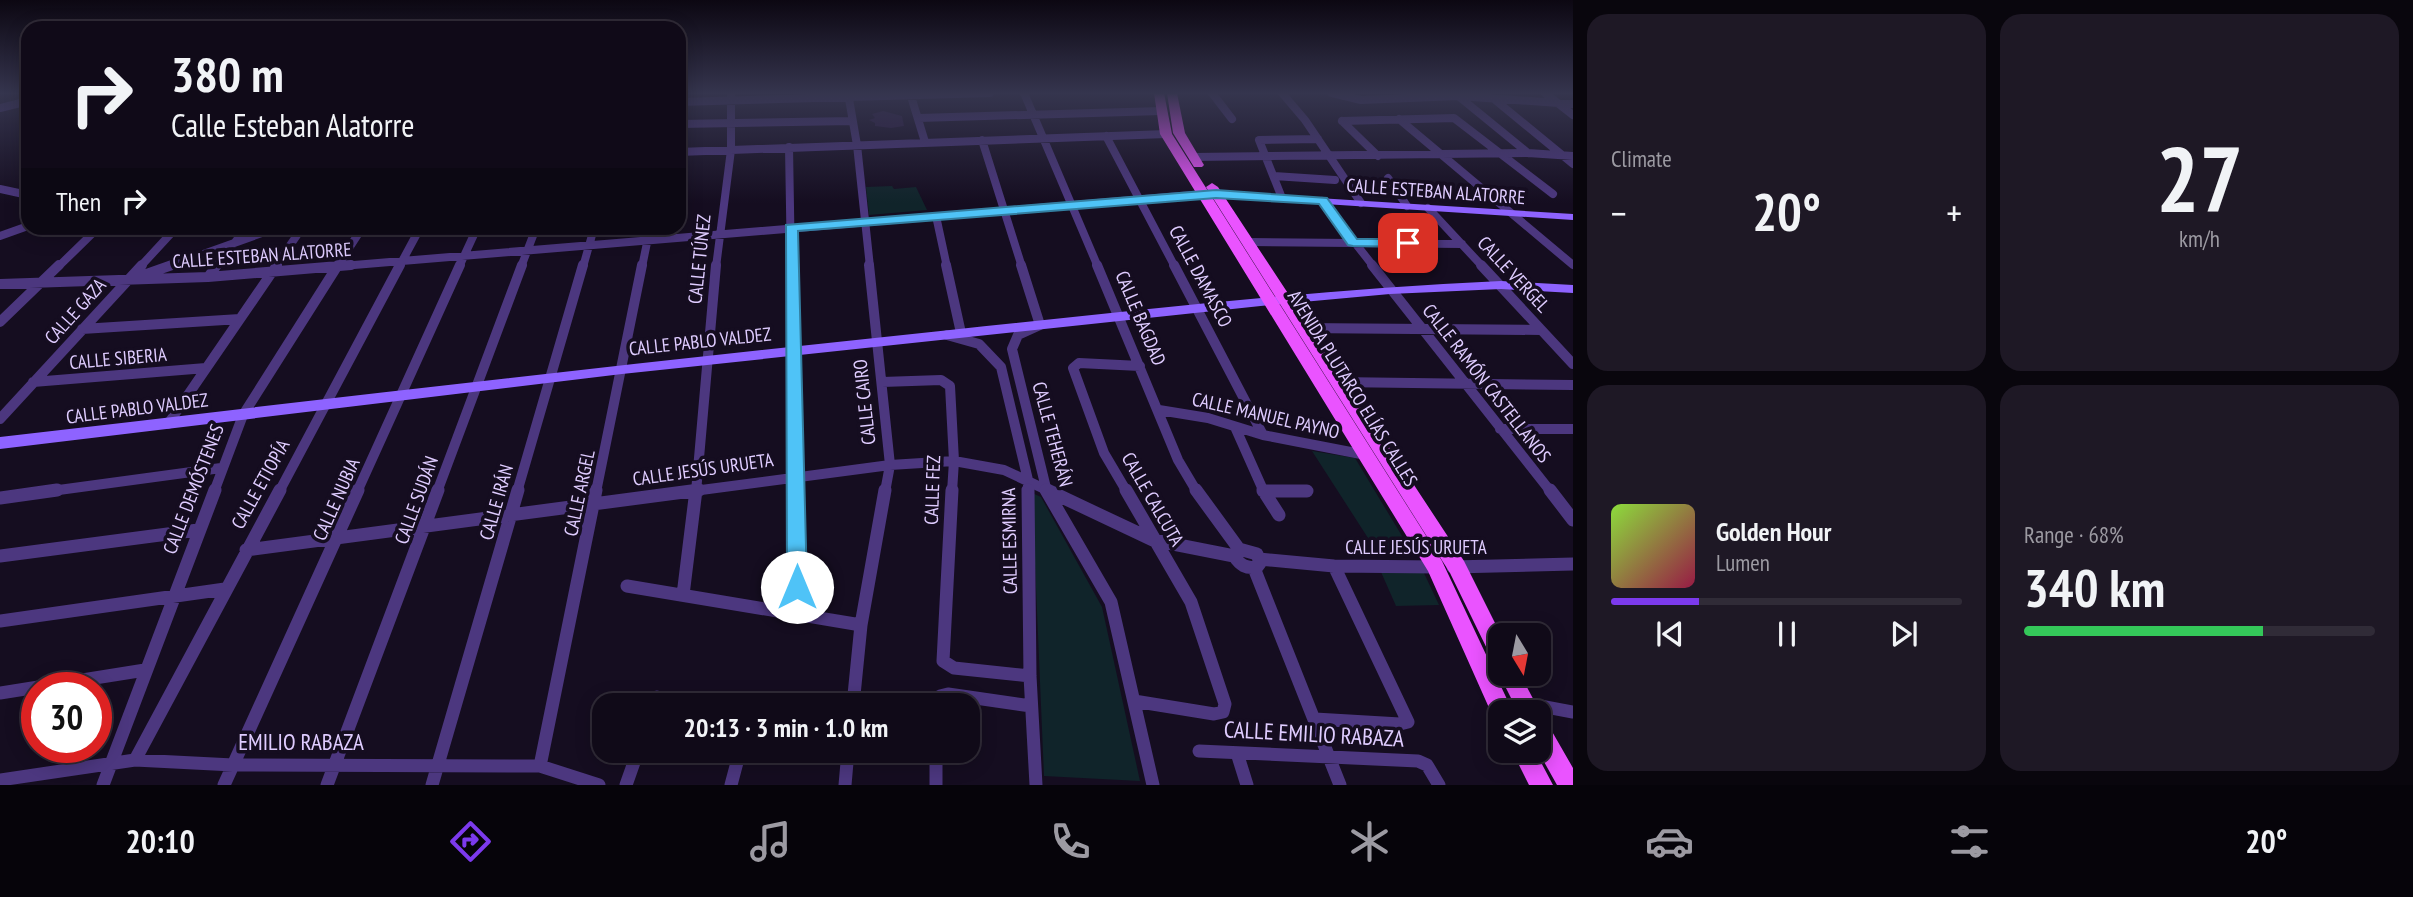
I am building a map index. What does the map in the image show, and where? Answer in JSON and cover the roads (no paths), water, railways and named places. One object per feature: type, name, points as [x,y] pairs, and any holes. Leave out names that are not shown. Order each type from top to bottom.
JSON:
[{"type":"main road","name":"AVENIDA PLUTARCO ELÍAS CALLES","points":[[1165,130],[1247,242],[1277,301],[1301,328],[1457,567],[1488,630]]},
{"type":"main road","name":"AVENIDA PLUTARCO ELÍAS CALLES","points":[[1178,130],[1210,194],[1277,301],[1366,455],[1435,567],[1496,700]]},
{"type":"main road","points":[[1551,752],[1570,785]]},
{"type":"main road","points":[[1530,763],[1542,785]]},
{"type":"street","name":"CALLE TÚNEZ","points":[[683,595],[696,490],[731,130]]},
{"type":"street","name":"CALLE CAIRO","points":[[854,130],[890,465],[861,625],[854,693]]},
{"type":"street","points":[[921,130],[925,142]]},
{"type":"street","name":"CALLE BAGDAD","points":[[1041,130],[1178,460],[1237,552]]},
{"type":"street","points":[[1311,130],[1361,203]]},
{"type":"street","points":[[1351,130],[1378,156]]},
{"type":"street","points":[[1412,130],[1573,265]]},
{"type":"street","points":[[1470,130],[1553,194]]},
{"type":"street","points":[[1499,130],[1528,153]]},
{"type":"street","points":[[1532,130],[1573,164]]},
{"type":"street","points":[[686,152],[1166,134]]},
{"type":"street","name":"CALLE DAMASCO","points":[[1106,136],[1263,435]]},
{"type":"street","points":[[1282,198],[1260,139],[1318,139]]},
{"type":"street","points":[[982,140],[1040,324]]},
{"type":"street","points":[[789,148],[797,614]]},
{"type":"street","points":[[1193,157],[1528,153],[1573,156]]},
{"type":"street","points":[[1274,176],[1335,180]]},
{"type":"street","points":[[1388,178],[1407,206]]},
{"type":"street","points":[[0,189],[21,194]]},
{"type":"street","name":"CALLE ESTEBAN ALATORRE","points":[[686,234],[719,234],[1210,194],[1573,217]]},
{"type":"street","name":"CALLE RAMÓN CASTELLANOS","points":[[1322,201],[1573,520]]},
{"type":"street","name":"CALLE VERGEL","points":[[1428,208],[1573,363]]},
{"type":"street","points":[[936,216],[961,333]]},
{"type":"street","points":[[0,236],[21,228]]},
{"type":"street","points":[[0,322],[91,235]]},
{"type":"street","name":"CALLE GAZA","points":[[0,419],[169,235]]},
{"type":"street","points":[[208,277],[240,235]]},
{"type":"street","points":[[125,282],[256,235]]},
{"type":"street","points":[[168,424],[297,235]]},
{"type":"street","name":"CALLE DEMÓSTENES","points":[[103,785],[243,415],[358,235]]},
{"type":"street","name":"CALLE ETIOPÍA","points":[[135,760],[416,235]]},
{"type":"street","name":"CALLE NUBIA","points":[[224,785],[474,235]]},
{"type":"street","name":"CALLE SUDÁN","points":[[327,785],[533,235]]},
{"type":"street","name":"CALLE IRÁN","points":[[432,785],[592,235]]},
{"type":"street","name":"CALLE ESTEBAN ALATORRE","points":[[0,284],[125,282],[208,277],[527,251],[588,245],[643,235]]},
{"type":"street","name":"CALLE ARGEL","points":[[540,766],[649,235]]},
{"type":"street","points":[[1247,242],[1462,244]]},
{"type":"street","name":"CALLE PABLO VALDEZ","points":[[0,443],[550,377],[1040,324],[1391,290],[1501,285],[1573,289]]},
{"type":"street","points":[[82,329],[240,319]]},
{"type":"street","name":"CALLE TEHERÁN","points":[[1040,324],[1018,333],[1012,349],[1046,490],[1111,603],[1153,785]]},
{"type":"street","points":[[1301,328],[1541,330]]},
{"type":"street","name":"CALLE ESMIRNA","points":[[944,334],[979,344],[1001,367],[1028,480],[1030,676],[1036,785]]},
{"type":"street","name":"CALLE CALCUTA","points":[[1140,366],[1079,363],[1073,368],[1104,453],[1191,602],[1225,704],[1223,712]]},
{"type":"street","name":"CALLE SIBERIA","points":[[33,382],[206,368]]},
{"type":"street","name":"CALLE FEZ","points":[[882,382],[942,380],[948,383],[954,461],[942,657],[945,664],[1030,676]]},
{"type":"street","points":[[1336,382],[1573,385]]},
{"type":"street","name":"CALLE MANUEL PAYNO","points":[[1159,410],[1208,418],[1263,435],[1366,455]]},
{"type":"street","points":[[1235,427],[1263,491],[1279,515]]},
{"type":"street","points":[[1500,429],[1573,429]]},
{"type":"street","name":"CALLE JESÚS URUETA","points":[[246,550],[890,465],[954,461],[1004,470],[1153,540],[1237,552]]},
{"type":"street","points":[[0,498],[221,468]]},
{"type":"street","points":[[1263,491],[1307,491]]},
{"type":"street","points":[[1067,527],[1072,519],[1087,510]]},
{"type":"street","points":[[0,556],[198,530]]},
{"type":"street","points":[[1237,552],[1244,567],[1257,563],[1340,785]]},
{"type":"street","name":"CALLE JESÚS URUETA","points":[[1257,563],[1435,567],[1573,564]]},
{"type":"street","name":"CALLE EMILIO RABAZA","points":[[1315,719],[1400,724],[1408,722],[1334,566]]},
{"type":"street","points":[[627,586],[861,625]]},
{"type":"street","points":[[0,621],[225,589]]},
{"type":"street","points":[[0,693],[145,670]]},
{"type":"street","points":[[980,699],[1031,706]]},
{"type":"street","name":"CALLE EMILIO RABAZA","points":[[1134,701],[1214,714],[1223,712]]},
{"type":"street","points":[[1551,710],[1573,712]]},
{"type":"street","name":"CALLE EMILIO RABAZA","points":[[1199,751],[1418,761],[1427,765],[1439,785]]},
{"type":"street","points":[[1237,753],[1247,785]]},
{"type":"street","name":"EMILIO RABAZA","points":[[0,779],[135,760],[233,765],[540,766],[599,785]]},
{"type":"street","points":[[626,785],[634,763]]},
{"type":"street","points":[[731,785],[737,763]]},
{"type":"street","points":[[845,785],[847,763]]},
{"type":"street","points":[[936,763],[936,785]]}]
